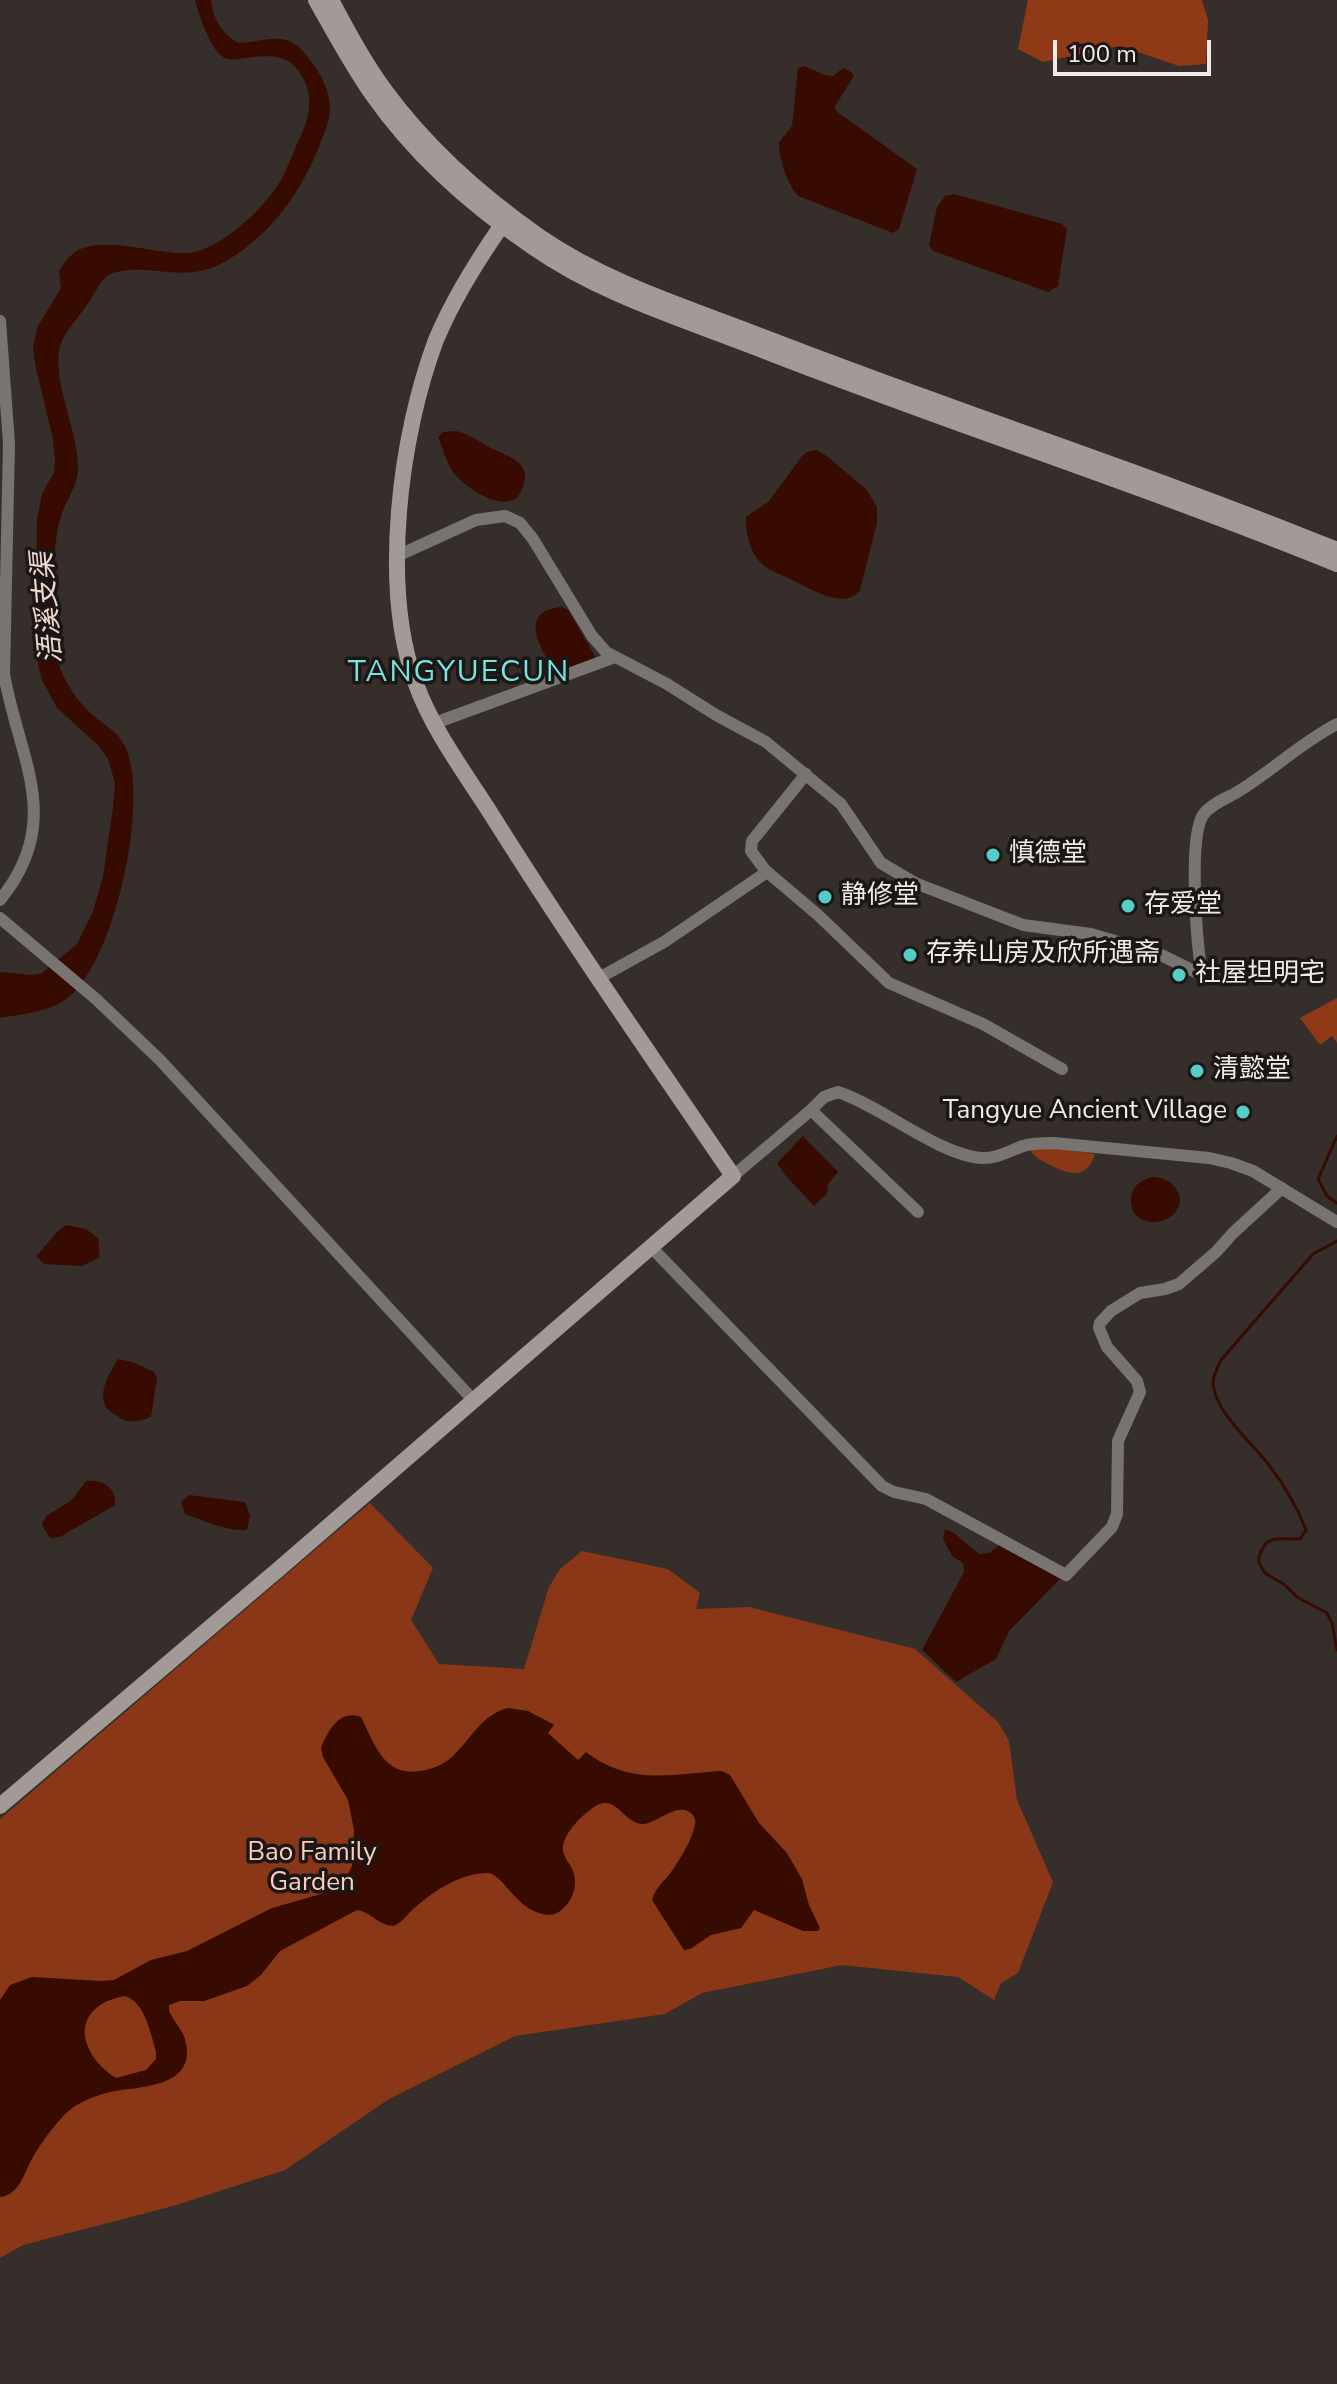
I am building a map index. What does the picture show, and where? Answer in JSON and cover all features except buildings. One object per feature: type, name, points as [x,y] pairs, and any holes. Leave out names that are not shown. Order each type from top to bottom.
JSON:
[{"type":"main road","points":[[316,0],[359,75],[387,115],[446,178],[502,225],[560,265],[637,303],[884,398],[1110,477],[1337,564]]},
{"type":"main road","points":[[331,0],[383,88],[434,149],[519,222],[591,268],[642,291],[889,386],[1114,465],[1337,550]]},
{"type":"main road","points":[[0,1806],[733,1176],[526,869],[435,723],[415,683],[406,652],[400,614],[397,556],[408,450],[436,341],[476,263],[502,225]]},
{"type":"street","points":[[0,321],[9,444],[4,674],[32,783],[35,810],[30,843],[11,886],[0,900]]},
{"type":"street","points":[[397,556],[468,523],[485,517],[505,516],[522,525],[592,636],[606,652],[766,742],[841,804],[881,863],[915,883],[1023,925],[1091,934],[1159,954],[1202,975],[1198,951],[1196,849],[1203,815],[1210,807],[1248,786],[1337,724]]},
{"type":"street","points":[[435,723],[615,657]]},
{"type":"street","points":[[806,774],[752,841],[751,851],[767,872],[818,915],[889,983],[983,1024],[1062,1069]]},
{"type":"street","points":[[599,978],[664,942],[767,872]]},
{"type":"street","points":[[0,918],[96,999],[160,1060],[474,1401]]},
{"type":"street","points":[[733,1176],[824,1097],[838,1092],[860,1099],[964,1155],[987,1158],[1031,1144],[1054,1143],[1209,1158],[1246,1168],[1337,1222]]},
{"type":"street","points":[[811,1110],[918,1212]]},
{"type":"street","points":[[651,1247],[882,1486],[926,1499],[1066,1575],[1112,1527],[1118,1506],[1118,1441],[1140,1392],[1137,1381],[1107,1347],[1100,1323],[1111,1311],[1140,1293],[1179,1284],[1282,1188]]},
{"type":"green space","points":[[1049,1147],[1095,1154],[1088,1168],[1072,1173],[1042,1161],[1030,1150]]},
{"type":"green space","name":"Bao Family Garden","points":[[370,1503],[433,1568],[411,1620],[439,1664],[524,1669],[549,1587],[560,1569],[582,1551],[668,1569],[700,1593],[696,1609],[749,1607],[915,1649],[998,1722],[1009,1741],[1017,1800],[1053,1882],[1018,1973],[1001,1983],[994,2000],[958,1977],[842,1965],[702,1993],[665,2014],[515,2036],[389,2099],[285,2170],[173,2206],[23,2245],[0,2258],[0,1819]]},
{"type":"shaded area","points":[[1028,0],[1202,0],[1208,20],[1206,64],[1179,66],[1120,46],[1043,62],[1018,49]]},
{"type":"shaded area","points":[[1337,998],[1337,1043],[1332,1036],[1320,1045],[1300,1018]]},
{"type":"water","name":"浯溪支渠","points":[[195,0],[211,0],[219,25],[238,43],[281,39],[298,47],[317,69],[325,85],[330,103],[329,118],[313,161],[294,195],[257,238],[226,261],[195,272],[137,270],[108,275],[61,344],[58,364],[78,465],[77,479],[61,516],[56,541],[57,656],[64,677],[77,698],[117,735],[127,751],[132,776],[130,843],[113,917],[86,978],[62,1002],[36,1012],[0,1018],[0,972],[42,973],[77,944],[93,911],[103,877],[115,783],[108,759],[99,746],[57,708],[42,680],[37,660],[37,519],[42,494],[54,472],[55,462],[53,439],[35,364],[33,346],[38,326],[61,288],[59,271],[75,252],[87,247],[116,245],[189,253],[212,245],[237,229],[268,199],[281,180],[305,126],[309,109],[305,82],[287,60],[271,56],[230,59],[220,54],[206,32]]},
{"type":"water","points":[[804,66],[825,75],[833,76],[843,68],[851,72],[854,76],[835,106],[836,111],[917,169],[899,229],[893,233],[798,196],[790,185],[779,142],[792,126],[798,68]]},
{"type":"water","points":[[954,194],[1062,224],[1067,229],[1058,286],[1048,292],[933,251],[929,245],[937,207],[945,196]]},
{"type":"water","points":[[456,431],[519,463],[525,476],[518,497],[502,502],[492,500],[458,478],[448,464],[438,437],[443,432]]},
{"type":"water","points":[[816,450],[866,489],[877,507],[877,523],[860,590],[845,599],[826,596],[768,569],[754,554],[747,536],[746,517],[769,501],[802,456]]},
{"type":"water","points":[[562,607],[568,610],[595,656],[569,670],[553,667],[542,649],[536,630],[536,622],[541,615]]},
{"type":"water","points":[[803,1136],[838,1172],[828,1184],[827,1194],[814,1206],[777,1163]]},
{"type":"water","points":[[1151,1177],[1161,1178],[1174,1186],[1180,1203],[1171,1216],[1155,1222],[1138,1217],[1131,1205],[1136,1186]]},
{"type":"water","points":[[66,1225],[86,1229],[98,1238],[100,1257],[82,1266],[44,1264],[36,1256]]},
{"type":"water","points":[[118,1359],[154,1372],[157,1378],[151,1417],[128,1421],[106,1407],[104,1388]]},
{"type":"water","points":[[86,1481],[98,1482],[111,1489],[115,1505],[60,1537],[50,1538],[42,1525],[46,1516],[72,1500]]},
{"type":"water","points":[[189,1495],[245,1502],[250,1516],[247,1530],[223,1527],[185,1514],[181,1502]]},
{"type":"water","points":[[945,1529],[979,1554],[989,1553],[1004,1542],[1062,1577],[1009,1631],[996,1659],[956,1682],[922,1650],[964,1572],[963,1563],[952,1556],[943,1539]]},
{"type":"water","points":[[508,1708],[528,1711],[551,1723],[554,1725],[548,1733],[578,1760],[586,1752],[603,1763],[635,1774],[722,1771],[730,1775],[759,1823],[787,1853],[802,1879],[820,1928],[818,1931],[803,1931],[754,1910],[741,1928],[711,1935],[684,1950],[652,1900],[688,1843],[695,1826],[693,1815],[687,1811],[674,1811],[642,1824],[612,1805],[599,1804],[581,1817],[565,1838],[563,1852],[573,1871],[575,1883],[570,1900],[562,1910],[546,1915],[531,1910],[493,1874],[467,1876],[437,1891],[394,1926],[357,1910],[280,1951],[261,1975],[247,1986],[204,2001],[180,2001],[169,2005],[169,2011],[186,2043],[187,2058],[182,2069],[163,2082],[110,2092],[75,2106],[45,2139],[17,2187],[0,2197],[0,2000],[10,1985],[32,1977],[114,1980],[151,1960],[187,1951],[272,1908],[321,1894],[338,1885],[352,1866],[354,1830],[348,1800],[321,1748],[336,1723],[347,1716],[361,1717],[376,1747],[389,1763],[397,1769],[419,1771],[450,1759],[484,1722]],"holes":[[[125,1996],[132,1999],[146,2020],[156,2059],[146,2070],[116,2078],[93,2056],[85,2031],[87,2019],[107,2001]]]},
{"type":"waterway","points":[[1337,1136],[1318,1179],[1327,1196],[1337,1203]]},
{"type":"waterway","points":[[1337,1241],[1313,1254],[1221,1360],[1213,1383],[1220,1405],[1280,1480],[1306,1530],[1300,1539],[1270,1541],[1262,1549],[1259,1563],[1265,1573],[1297,1597],[1327,1613],[1337,1650]]},
{"type":"place","name":"慎德堂","points":[[993,855]]},
{"type":"place","name":"静修堂","points":[[825,897]]},
{"type":"place","name":"存爱堂","points":[[1128,906]]},
{"type":"place","name":"存养山房及欣所遇斋","points":[[910,955]]},
{"type":"place","name":"社屋坦明宅","points":[[1179,975]]},
{"type":"place","name":"清懿堂","points":[[1197,1071]]},
{"type":"place","name":"Tangyue Ancient Village","points":[[1243,1112]]},
{"type":"district","name":"TANGYUECUN","points":[[459,674]]}]
